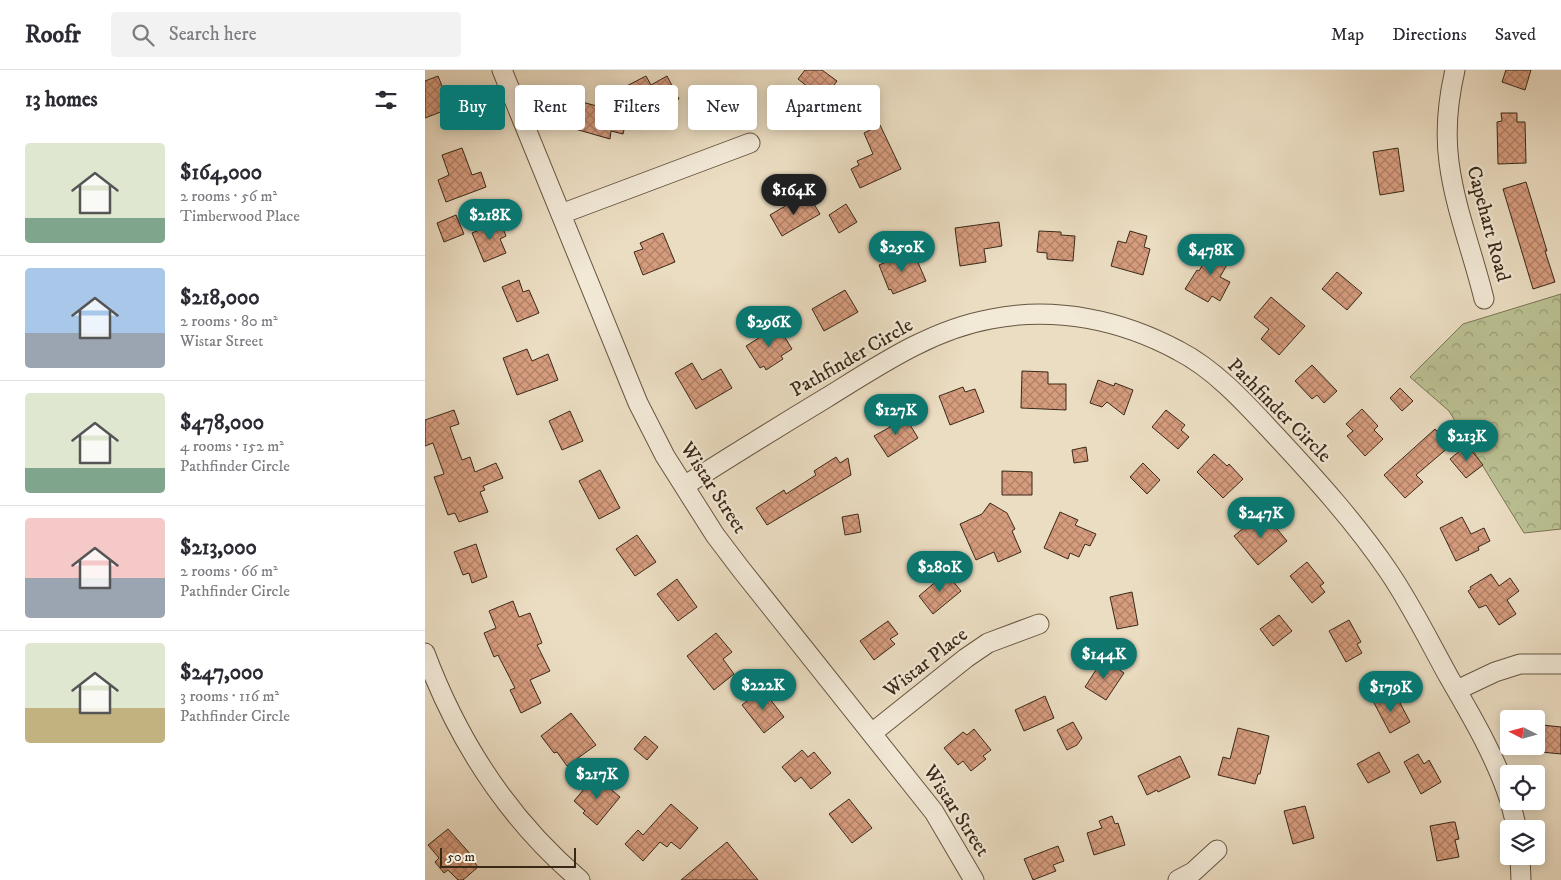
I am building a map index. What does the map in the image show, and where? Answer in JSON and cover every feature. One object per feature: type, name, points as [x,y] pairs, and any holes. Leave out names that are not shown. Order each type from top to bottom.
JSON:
[{"type":"street","name":"Wistar Street","points":[[503,70],[638,403],[665,456],[715,535],[934,812],[974,880]]},
{"type":"street","name":"Capehart Road","points":[[1455,70],[1447,129],[1449,161],[1456,201],[1484,299]]},
{"type":"street","points":[[561,214],[750,143]]},
{"type":"street","name":"Pathfinder Circle","points":[[683,486],[906,350],[952,329],[988,319],[1028,314],[1075,316],[1138,331],[1181,351],[1232,391],[1331,498],[1389,572],[1457,690],[1500,775]]},
{"type":"street","name":"Wistar Place","points":[[872,733],[966,658],[988,643],[1039,624]]},
{"type":"street","points":[[425,653],[441,694],[458,728],[495,788],[530,832],[581,880]]},
{"type":"street","points":[[1457,690],[1495,672],[1520,664],[1561,664]]},
{"type":"street","points":[[1178,880],[1193,872],[1217,850]]},
{"type":"street","points":[[1520,865],[1521,880]]},
{"type":"green space","points":[[1561,294],[1561,529],[1524,533],[1449,411],[1410,377],[1463,324]]},
{"type":"building","points":[[805,70],[822,70],[837,81],[834,85],[806,85],[798,79]]},
{"type":"building","points":[[1506,70],[1531,70],[1525,90],[1502,82]]},
{"type":"building","points":[[438,76],[442,85],[440,85],[440,112],[425,118],[425,81]]},
{"type":"building","points":[[646,76],[651,85],[635,85],[628,85]]},
{"type":"building","points":[[667,76],[672,85],[651,85]]},
{"type":"building","points":[[585,103],[595,106],[595,130],[624,130],[623,134],[611,131],[610,139],[578,130],[585,130]]},
{"type":"building","points":[[1501,113],[1517,113],[1517,122],[1525,122],[1526,163],[1498,164],[1497,122],[1502,121]]},
{"type":"building","points":[[880,125],[901,169],[860,188],[851,169],[859,165],[857,161],[873,154],[864,133],[870,130],[880,130]]},
{"type":"building","points":[[462,148],[472,175],[481,172],[486,187],[446,202],[438,180],[449,175],[442,155]]},
{"type":"building","points":[[1398,148],[1404,191],[1380,195],[1373,152]]},
{"type":"building","points":[[1526,182],[1555,282],[1533,289],[1503,189]]},
{"type":"building","points":[[811,199],[820,214],[782,236],[770,215],[792,202],[794,205],[803,200],[805,203]]},
{"type":"building","points":[[846,204],[857,222],[839,233],[829,215]]},
{"type":"building","points":[[456,215],[464,234],[444,242],[437,223]]},
{"type":"building","points":[[500,221],[506,236],[500,239],[506,253],[484,262],[472,233]]},
{"type":"building","points":[[999,222],[1002,246],[984,249],[986,262],[960,266],[955,228]]},
{"type":"building","points":[[1039,231],[1061,232],[1061,235],[1075,236],[1073,261],[1047,259],[1047,253],[1037,252]]},
{"type":"building","points":[[1130,231],[1147,236],[1144,247],[1150,249],[1143,275],[1111,266],[1118,241],[1126,243]]},
{"type":"building","points":[[663,233],[675,262],[643,275],[634,252],[643,249],[640,243]]},
{"type":"building","points":[[1215,243],[1233,254],[1220,277],[1230,282],[1220,301],[1212,296],[1208,302],[1185,289],[1197,270],[1199,271]]},
{"type":"building","points":[[913,251],[926,281],[893,294],[891,289],[889,290],[879,265]]},
{"type":"building","points":[[1337,272],[1362,293],[1347,310],[1322,289]]},
{"type":"building","points":[[519,280],[523,292],[529,290],[539,313],[517,322],[502,287]]},
{"type":"building","points":[[845,290],[858,312],[824,331],[812,309]]},
{"type":"building","points":[[1271,297],[1305,326],[1279,355],[1261,339],[1269,329],[1254,317]]},
{"type":"building","points":[[778,326],[792,349],[781,356],[783,359],[766,370],[764,366],[760,368],[746,346]]},
{"type":"building","points":[[527,349],[532,361],[548,354],[558,380],[517,395],[503,358]]},
{"type":"building","points":[[692,363],[702,380],[721,369],[732,388],[696,409],[675,373]]},
{"type":"building","points":[[1312,365],[1337,391],[1324,403],[1317,395],[1312,399],[1295,381]]},
{"type":"building","points":[[1022,371],[1048,372],[1048,384],[1066,384],[1066,410],[1021,408]]},
{"type":"building","points":[[1098,380],[1114,386],[1115,383],[1133,390],[1124,415],[1107,402],[1102,407],[1090,403]]},
{"type":"building","points":[[963,387],[965,392],[975,389],[984,412],[950,425],[939,396]]},
{"type":"building","points":[[1400,388],[1413,401],[1402,411],[1390,398]]},
{"type":"building","points":[[1362,409],[1378,426],[1374,430],[1383,439],[1365,456],[1347,436],[1353,431],[1346,424]]},
{"type":"building","points":[[454,410],[459,424],[450,427],[462,460],[470,457],[475,472],[496,463],[503,478],[483,486],[485,490],[480,492],[488,512],[459,522],[455,513],[448,515],[434,477],[444,474],[433,443],[425,446],[425,420]]},
{"type":"building","points":[[1166,410],[1185,425],[1181,430],[1189,437],[1178,449],[1152,427]]},
{"type":"building","points":[[570,411],[583,441],[562,450],[549,421]]},
{"type":"building","points":[[904,415],[918,438],[888,457],[874,436],[890,427],[888,424]]},
{"type":"building","points":[[1435,429],[1450,446],[1416,475],[1423,482],[1405,498],[1384,475]]},
{"type":"building","points":[[1467,445],[1483,465],[1466,478],[1450,459]]},
{"type":"building","points":[[1086,447],[1088,461],[1074,463],[1072,450]]},
{"type":"building","points":[[1214,454],[1227,466],[1229,464],[1243,479],[1223,498],[1197,472]]},
{"type":"building","points":[[836,457],[840,463],[848,458],[851,475],[767,525],[756,508],[784,490],[786,494],[816,475],[814,471]]},
{"type":"building","points":[[1143,463],[1160,480],[1147,494],[1130,477]]},
{"type":"building","points":[[600,470],[620,508],[599,519],[579,481]]},
{"type":"building","points":[[1002,471],[1032,472],[1032,495],[1002,495]]},
{"type":"building","points":[[990,503],[1007,513],[1015,529],[1012,531],[1021,552],[998,562],[994,552],[976,560],[960,524],[982,514]]},
{"type":"building","points":[[1060,512],[1078,520],[1075,525],[1096,534],[1090,546],[1085,544],[1079,557],[1070,553],[1068,559],[1044,548]]},
{"type":"building","points":[[1263,512],[1287,541],[1258,565],[1234,536]]},
{"type":"building","points":[[858,514],[861,532],[845,535],[842,517]]},
{"type":"building","points":[[1462,517],[1471,534],[1484,528],[1490,541],[1478,547],[1479,550],[1456,561],[1440,528]]},
{"type":"building","points":[[637,535],[656,562],[635,576],[616,549]]},
{"type":"building","points":[[476,544],[487,577],[472,583],[469,573],[463,575],[454,552]]},
{"type":"building","points":[[1307,562],[1324,583],[1320,586],[1325,592],[1312,603],[1290,576]]},
{"type":"building","points":[[946,573],[961,591],[933,614],[919,596]]},
{"type":"building","points":[[1491,574],[1499,586],[1510,578],[1519,591],[1507,600],[1516,614],[1499,625],[1486,605],[1479,608],[1468,591],[1471,589],[1470,587]]},
{"type":"building","points":[[677,579],[697,607],[678,621],[657,594]]},
{"type":"building","points":[[1132,592],[1138,625],[1117,629],[1110,597]]},
{"type":"building","points":[[513,601],[519,617],[530,613],[542,643],[537,645],[550,671],[530,680],[541,703],[521,713],[510,690],[515,688],[498,655],[494,657],[484,633],[496,628],[489,611]]},
{"type":"building","points":[[1279,615],[1292,631],[1273,646],[1260,629]]},
{"type":"building","points":[[1349,620],[1361,642],[1357,644],[1362,653],[1346,662],[1329,631]]},
{"type":"building","points":[[888,621],[898,634],[890,639],[895,644],[874,660],[860,641]]},
{"type":"building","points":[[716,633],[732,652],[723,659],[734,674],[714,690],[687,656]]},
{"type":"building","points":[[1103,659],[1124,673],[1106,700],[1085,687]]},
{"type":"building","points":[[762,689],[784,717],[764,733],[742,705]]},
{"type":"building","points":[[1388,693],[1393,702],[1398,699],[1410,722],[1390,733],[1373,701]]},
{"type":"building","points":[[1045,696],[1054,718],[1024,731],[1015,710]]},
{"type":"building","points":[[571,713],[596,745],[567,766],[557,752],[554,753],[541,736]]},
{"type":"building","points":[[1073,722],[1082,738],[1077,745],[1067,750],[1057,730]]},
{"type":"building","points":[[1545,725],[1561,727],[1561,754],[1545,752]]},
{"type":"building","points":[[1238,728],[1269,736],[1260,774],[1258,774],[1255,784],[1218,775],[1223,757],[1230,759]]},
{"type":"building","points":[[974,729],[991,750],[983,756],[986,759],[971,771],[963,761],[958,765],[944,748],[963,732],[967,735]]},
{"type":"building","points":[[645,736],[658,747],[647,760],[634,749]]},
{"type":"building","points":[[802,750],[808,757],[814,752],[831,773],[811,789],[801,777],[795,782],[782,767]]},
{"type":"building","points":[[1379,752],[1390,772],[1368,783],[1357,764]]},
{"type":"building","points":[[1418,754],[1424,764],[1429,760],[1441,782],[1421,794],[1404,762]]},
{"type":"building","points":[[1180,756],[1190,777],[1147,795],[1138,776]]},
{"type":"building","points":[[595,776],[620,797],[597,825],[583,813],[585,811],[574,801]]},
{"type":"building","points":[[849,799],[872,828],[852,843],[829,814]]},
{"type":"building","points":[[671,804],[698,828],[680,849],[671,842],[667,847],[660,842],[643,861],[625,844],[638,830],[643,835]]},
{"type":"building","points":[[1305,806],[1314,838],[1293,844],[1284,811]]},
{"type":"building","points":[[1112,816],[1115,824],[1118,823],[1125,845],[1094,855],[1087,833],[1102,828],[1099,821]]},
{"type":"building","points":[[1455,822],[1459,839],[1455,840],[1459,857],[1437,861],[1430,826]]},
{"type":"building","points":[[448,829],[473,857],[472,859],[478,867],[463,880],[458,880],[448,870],[444,873],[435,862],[439,858],[428,845]]},
{"type":"building","points":[[727,842],[758,880],[681,880],[705,860]]},
{"type":"building","points":[[1058,846],[1064,861],[1053,865],[1056,871],[1033,880],[1024,859]]}]
